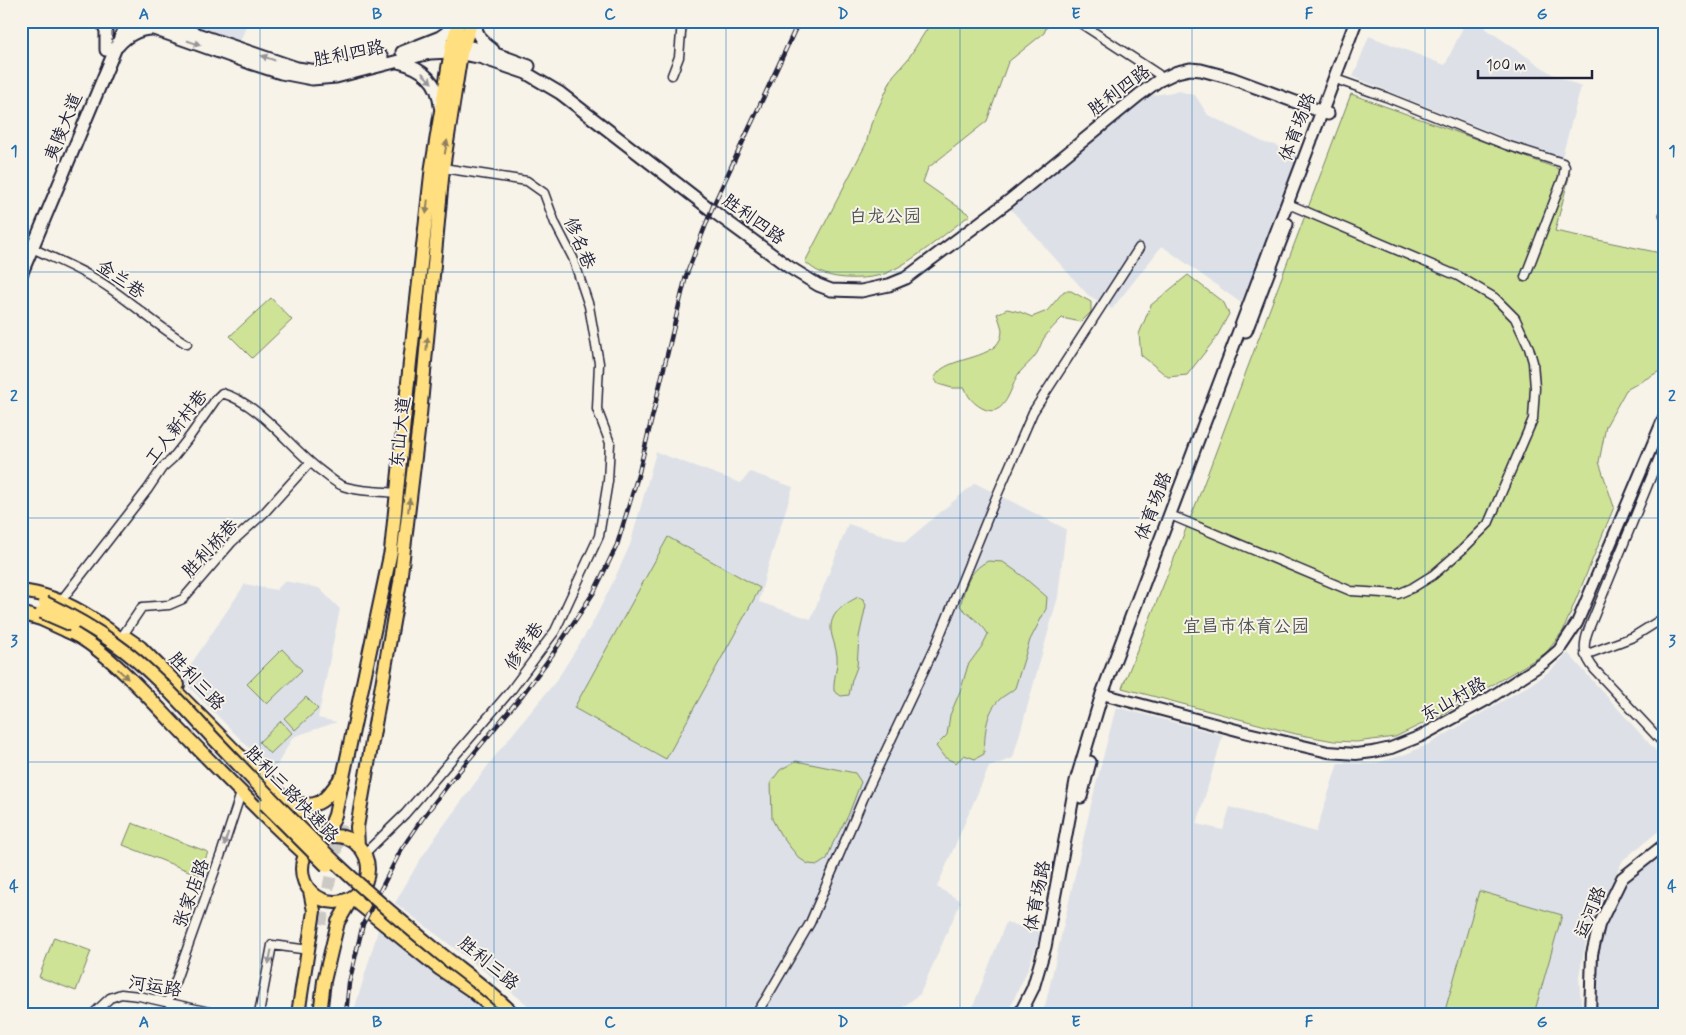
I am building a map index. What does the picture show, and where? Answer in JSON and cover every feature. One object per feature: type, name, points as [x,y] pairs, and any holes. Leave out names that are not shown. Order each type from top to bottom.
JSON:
[{"type":"main road","points":[[102,21],[110,51],[127,37],[156,25]]},
{"type":"main road","name":"夷陵大道","points":[[21,275],[110,51],[118,21]]},
{"type":"main road","name":"夷陵大道","points":[[21,261],[110,51],[127,21]]},
{"type":"main road","name":"胜利四路","points":[[132,21],[156,25],[297,68],[324,72],[399,57],[431,45],[457,48],[480,56],[529,66],[561,85],[792,262],[820,279],[837,285],[862,285],[885,280],[908,268],[1006,196],[1135,90],[1158,74],[1188,64],[1217,67],[1326,110]]},
{"type":"main road","points":[[440,109],[437,89],[430,79],[399,57],[440,38],[453,21]]},
{"type":"main road","name":"东山大道","points":[[324,838],[335,815],[397,552],[420,415],[443,168],[457,80],[459,21]]},
{"type":"main road","name":"东山大道","points":[[361,850],[357,827],[400,582],[397,552],[396,493],[440,109],[457,48],[472,21]]},
{"type":"main road","points":[[476,21],[475,26],[478,36],[498,59]]},
{"type":"main road","name":"体育场路","points":[[1027,1014],[1039,988],[1052,946],[1083,786],[1105,695],[1175,517],[1218,400],[1259,299],[1356,21]]},
{"type":"main road","name":"体育场路","points":[[1020,1014],[1033,988],[1045,947],[1076,781],[1105,695],[1326,110],[1341,82],[1363,21]]},
{"type":"main road","points":[[457,80],[460,72],[471,63],[498,59]]},
{"type":"main road","name":"胜利四路","points":[[498,59],[560,93],[710,209],[789,267],[818,285],[831,290],[843,291],[869,290],[906,278],[1009,200],[1139,95],[1158,81],[1177,72],[1190,70],[1212,72],[1326,110]]},
{"type":"main road","points":[[345,826],[361,717],[376,655],[392,558],[397,552]]},
{"type":"main road","name":"胜利三路","points":[[21,584],[64,597],[88,609],[140,647],[286,801],[324,838]]},
{"type":"main road","points":[[21,592],[44,608]]},
{"type":"main road","points":[[21,592],[32,592],[63,602],[107,629],[170,683],[237,753],[256,769]]},
{"type":"main road","points":[[21,606],[44,608]]},
{"type":"main road","name":"胜利三路快速路","points":[[44,608],[92,636],[113,651],[156,690],[298,839],[335,874],[369,904],[506,1014]]},
{"type":"main road","name":"胜利三路快速路","points":[[44,608],[72,616],[116,644],[137,661],[338,865],[513,1014]]},
{"type":"main road","points":[[21,613],[41,619],[76,635],[120,670],[241,793],[305,854]]},
{"type":"main road","points":[[21,618],[76,635]]},
{"type":"main road","points":[[286,801],[304,806],[316,804],[325,799],[344,773]]},
{"type":"main road","points":[[298,1014],[314,910],[310,890],[302,873],[302,863],[305,854],[312,845],[324,838],[343,837],[361,850],[367,864],[367,874],[364,883],[352,898],[338,922],[324,981],[320,1014]]},
{"type":"main road","name":"胜利三路","points":[[364,883],[483,979],[521,1014]]},
{"type":"main road","points":[[310,890],[324,900],[333,902],[352,898]]},
{"type":"main road","name":"胜利三路","points":[[352,898],[440,969],[471,990],[500,1014]]},
{"type":"main road","points":[[306,1014],[325,925],[311,1014]]},
{"type":"street","points":[[672,76],[679,57],[682,21]]},
{"type":"street","points":[[1077,21],[1158,74]]},
{"type":"street","points":[[1341,82],[1386,97],[1506,144],[1563,163],[1565,167],[1563,178],[1525,277]]},
{"type":"street","name":"修名巷","points":[[443,168],[527,181],[544,193],[554,223],[573,258],[588,306],[598,363],[597,409]]},
{"type":"street","points":[[1175,517],[1350,591],[1398,594],[1434,575],[1488,524],[1533,418],[1535,388],[1533,362],[1529,348],[1515,318],[1495,298],[1458,276],[1293,206]]},
{"type":"street","name":"金兰巷","points":[[32,248],[85,272],[110,288],[171,335],[187,344]]},
{"type":"street","points":[[756,1014],[768,997],[810,923],[863,799],[936,645],[1033,412],[1139,248]]},
{"type":"street","name":"工人新村巷","points":[[64,597],[148,489],[162,468],[172,459],[222,393],[233,396],[246,405],[276,429],[310,462],[342,486],[396,493]]},
{"type":"street","name":"修常巷","points":[[361,850],[404,814],[512,689],[555,631],[599,536],[608,481],[610,443],[597,409]]},
{"type":"street","name":"东山村路","points":[[1105,695],[1328,752],[1356,754],[1373,752],[1391,748],[1421,736],[1488,699],[1545,662],[1559,650],[1577,623],[1662,440],[1665,415]]},
{"type":"street","points":[[1662,440],[1588,631],[1584,648],[1585,656],[1595,670],[1665,745]]},
{"type":"street","name":"胜利桥巷","points":[[123,635],[142,607],[169,606],[183,600],[232,542],[264,513],[310,462]]},
{"type":"street","points":[[1585,656],[1633,637],[1665,617]]},
{"type":"street","name":"张家店路","points":[[168,1002],[241,793]]},
{"type":"street","name":"运河路","points":[[1590,1014],[1592,954],[1599,924],[1622,878],[1665,844]]},
{"type":"street","points":[[259,1014],[272,946],[309,950]]},
{"type":"street","name":"河运路","points":[[93,1014],[110,998],[121,994],[139,996],[218,1014]]},
{"type":"shaded area","points":[[177,21],[248,21],[240,42]]},
{"type":"shaded area","points":[[1466,21],[1475,21],[1552,74],[1581,87],[1562,157],[1515,142],[1353,77],[1369,36],[1445,65]]},
{"type":"shaded area","points":[[1179,91],[1195,95],[1208,115],[1301,158],[1241,303],[1162,246],[1112,309],[1088,295],[1008,206],[1141,97]]},
{"type":"shaded area","points":[[656,452],[741,483],[750,472],[793,487],[765,576],[759,602],[811,619],[848,524],[905,542],[975,483],[1066,529],[1058,597],[1013,758],[989,767],[937,887],[961,901],[920,994],[894,1014],[535,1014],[530,1007],[500,983],[395,903],[418,863],[441,829],[498,752],[556,681],[592,624],[630,545]]},
{"type":"shaded area","points":[[285,581],[319,588],[340,609],[318,718],[337,722],[293,737],[273,772],[181,679],[245,584],[276,590]]},
{"type":"shaded area","points":[[1568,653],[1665,761],[1665,826],[1623,860],[1588,933],[1579,976],[1582,1014],[1040,1014],[1045,1006],[1093,796],[1116,707],[1223,735],[1197,824],[1223,830],[1230,807],[1316,832],[1338,763],[1373,764],[1406,754],[1429,744],[1531,684],[1551,670]]},
{"type":"shaded area","points":[[1665,853],[1665,1014],[1592,1014],[1593,973],[1601,925],[1624,879]]},
{"type":"shaded area","points":[[1006,922],[1039,932],[1039,939],[1028,969],[1007,1014],[970,1014]]},
{"type":"shaded area","points":[[379,927],[436,971],[492,1014],[353,1014]]},
{"type":"green space","name":"白龙公园","points":[[932,21],[1049,21],[1044,33],[1008,62],[987,121],[928,168],[923,182],[970,215],[919,254],[887,273],[872,277],[854,278],[837,277],[820,272],[805,262],[866,144],[871,124],[893,76],[908,59]]},
{"type":"green space","name":"宜昌市体育公园","points":[[1351,94],[1570,173],[1555,231],[1665,254],[1665,368],[1626,390],[1606,426],[1599,462],[1614,507],[1563,631],[1546,653],[1443,714],[1395,737],[1356,742],[1334,741],[1296,734],[1122,688],[1198,499]]},
{"type":"green space","points":[[1188,275],[1224,303],[1229,314],[1216,338],[1187,375],[1168,377],[1141,355],[1139,334],[1151,305]]},
{"type":"green space","points":[[1064,291],[1071,291],[1091,302],[1091,312],[1081,322],[1062,318],[1055,325],[1044,338],[1035,356],[1019,373],[1006,400],[997,410],[990,411],[979,406],[971,400],[965,388],[952,388],[938,384],[934,378],[942,369],[979,355],[995,346],[1000,339],[1002,330],[997,314],[1007,309],[1032,317],[1047,311]]},
{"type":"green space","points":[[271,298],[292,320],[252,358],[230,336]]},
{"type":"green space","points":[[668,537],[760,588],[666,759],[574,708]]},
{"type":"green space","points":[[988,561],[1003,562],[1020,574],[1047,597],[1046,609],[1030,640],[1015,688],[999,700],[988,718],[984,754],[975,759],[964,755],[956,763],[944,757],[936,746],[947,735],[950,715],[961,689],[968,665],[988,634],[960,606],[972,574]]},
{"type":"green space","points":[[858,597],[863,599],[866,605],[859,637],[857,667],[849,695],[841,696],[834,691],[837,656],[832,636],[832,622],[841,608]]},
{"type":"green space","points":[[282,649],[302,670],[267,704],[247,684]]},
{"type":"green space","points":[[306,697],[318,709],[295,730],[284,718]]},
{"type":"green space","points":[[281,721],[292,733],[270,754],[259,742]]},
{"type":"green space","points":[[796,761],[855,773],[861,782],[848,816],[833,843],[827,859],[818,865],[808,864],[799,858],[780,834],[772,819],[771,782],[780,770]]},
{"type":"green space","points":[[132,823],[208,852],[199,875],[123,845]]},
{"type":"green space","points":[[1479,891],[1562,915],[1534,1014],[1444,1014]]},
{"type":"green space","points":[[54,937],[91,951],[76,991],[39,977]]},
{"type":"tunnel","points":[[1659,21],[1665,34]]},
{"type":"tunnel","points":[[321,924],[341,825]]},
{"type":"railway","points":[[346,1014],[349,983],[363,924],[401,850],[451,781],[523,694],[552,655],[594,592],[617,545],[639,472],[686,276],[713,206],[799,21]]}]
